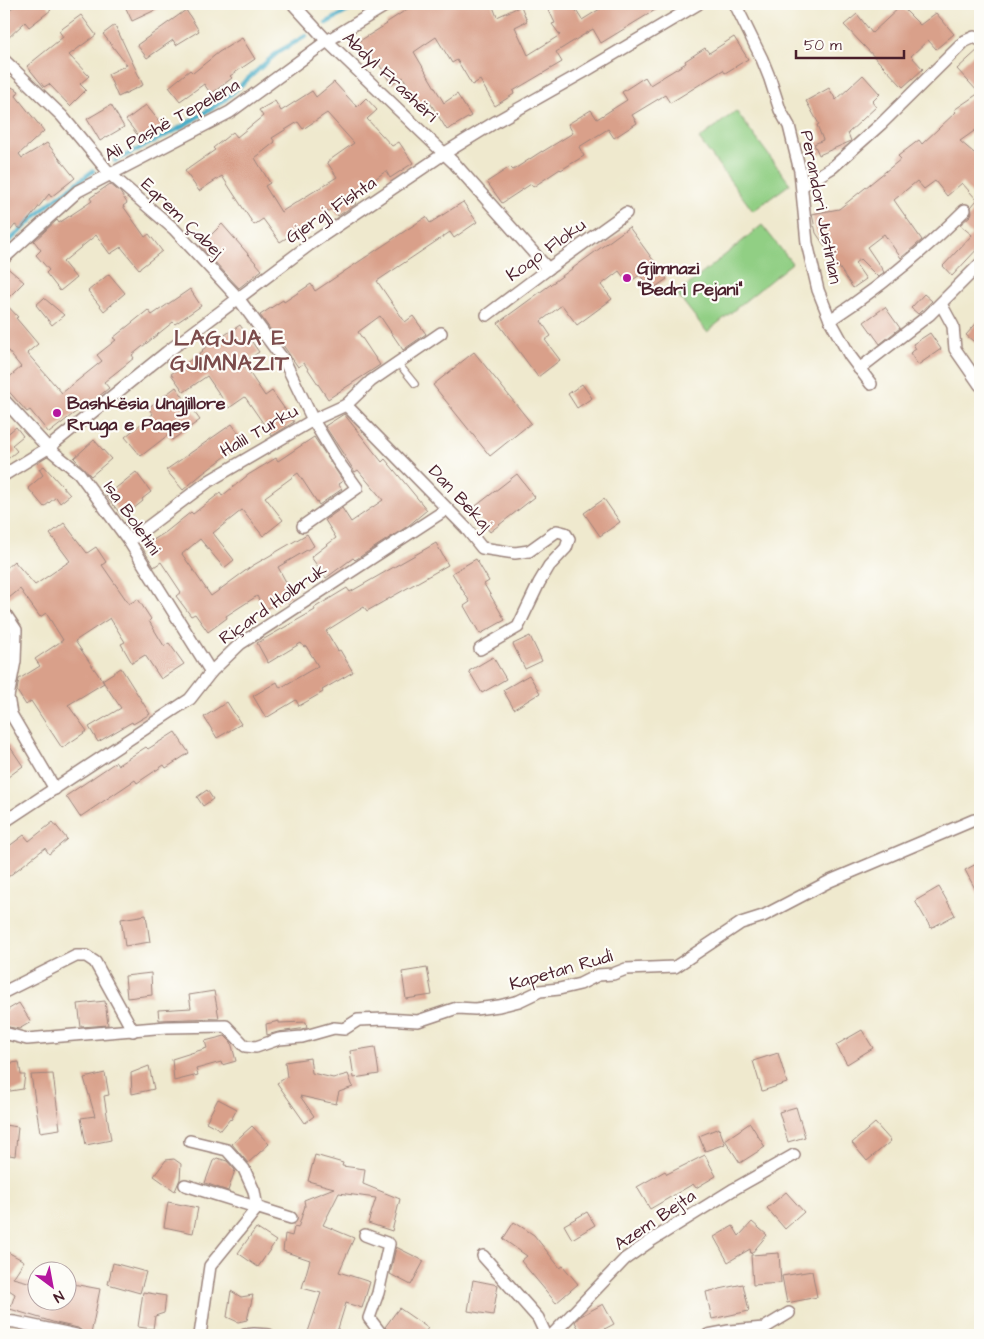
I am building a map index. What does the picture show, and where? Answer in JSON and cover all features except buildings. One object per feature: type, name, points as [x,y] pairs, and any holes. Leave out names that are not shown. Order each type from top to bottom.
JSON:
[{"type":"street","name":"Abdyl Frashëri","points":[[293,4],[327,41],[445,153]]},
{"type":"street","name":"Ali Pashë Tepelena","points":[[4,258],[78,191],[230,112],[327,41],[388,4]]},
{"type":"street","name":"Gjergj Fishta","points":[[4,475],[48,448],[167,352],[310,245],[445,153],[698,4]]},
{"type":"street","name":"Perandori Justinian","points":[[735,4],[762,59],[780,110],[788,126],[800,171],[807,243],[818,290],[830,320],[850,356],[871,384]]},
{"type":"street","points":[[802,186],[833,167],[881,124],[965,42],[974,37],[980,40]]},
{"type":"street","name":"Eqrem Çabej","points":[[4,60],[62,116],[111,175],[174,229],[238,298],[284,362],[313,420]]},
{"type":"street","points":[[445,153],[548,269]]},
{"type":"street","points":[[830,320],[867,296],[934,242],[966,210]]},
{"type":"street","name":"Koqo Floku","points":[[487,315],[626,213]]},
{"type":"street","points":[[859,369],[929,315],[980,264]]},
{"type":"street","points":[[941,304],[953,326],[955,349],[980,385]]},
{"type":"street","points":[[313,420],[346,405],[372,381],[442,333]]},
{"type":"street","name":"Isa Boletini","points":[[4,400],[48,448],[80,473],[129,541],[211,672]]},
{"type":"street","name":"Dan Bekaj","points":[[346,405],[391,449],[466,528],[482,548],[515,553],[529,551],[557,532],[565,533],[568,539],[566,548],[549,566],[539,582],[518,627],[480,648]]},
{"type":"street","name":"Halil Turku","points":[[129,541],[209,481],[313,420],[337,460],[357,488],[303,526]]},
{"type":"street","name":"Riçard Holbruk","points":[[4,822],[190,699],[211,672],[240,644],[447,509]]},
{"type":"street","points":[[4,612],[16,630],[14,661],[8,697],[11,714],[55,789]]},
{"type":"street","name":"Kapetan Rudi","points":[[4,1033],[27,1039],[167,1027],[226,1026],[245,1046],[256,1047],[279,1039],[302,1037],[334,1028],[344,1029],[358,1020],[418,1021],[457,1008],[475,1009],[499,1006],[519,1001],[540,991],[559,990],[598,976],[613,974],[626,969],[675,967],[741,923],[763,916],[839,878],[974,820],[980,820]]},
{"type":"street","points":[[4,992],[76,956],[86,956],[95,962],[133,1031]]},
{"type":"street","points":[[190,1141],[227,1150],[244,1169],[254,1191],[257,1208],[210,1266],[200,1335]]},
{"type":"street","name":"Azem Bejta","points":[[552,1335],[625,1259],[677,1224],[794,1155]]},
{"type":"street","points":[[185,1184],[291,1218]]},
{"type":"street","points":[[365,1235],[388,1244],[378,1293],[369,1318],[382,1335]]},
{"type":"street","points":[[483,1256],[538,1318],[546,1335]]},
{"type":"street","points":[[708,1335],[764,1328],[789,1313]]},
{"type":"street","points":[[4,1322],[15,1322],[76,1335]]},
{"type":"street","points":[[245,1335],[269,1335]]},
{"type":"lane","points":[[398,363],[415,384]]},
{"type":"green space","points":[[736,111],[790,184],[753,211],[699,139]]},
{"type":"green space","points":[[762,225],[792,263],[707,332],[677,294]]},
{"type":"waterway","points":[[326,23],[360,4]]},
{"type":"waterway","points":[[115,161],[178,129],[223,101],[278,52],[306,36]]},
{"type":"waterway","points":[[4,246],[50,203],[93,171]]},
{"type":"place","name":"Gjimnazi \"Bedri Pejani\"","points":[[627,278]]},
{"type":"place","name":"Bashkësia Ungjillore Rruga e Paqes","points":[[57,413]]},
{"type":"district","name":"LAGJJA E GJIMNAZIT","points":[[230,350]]}]
